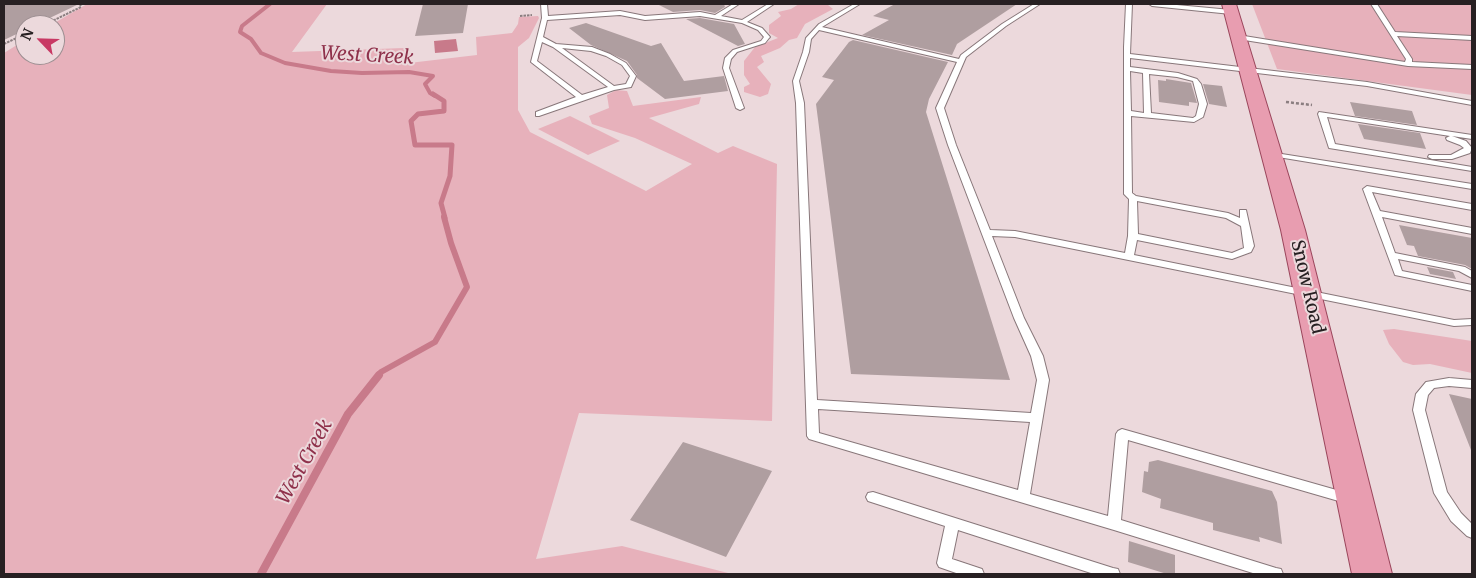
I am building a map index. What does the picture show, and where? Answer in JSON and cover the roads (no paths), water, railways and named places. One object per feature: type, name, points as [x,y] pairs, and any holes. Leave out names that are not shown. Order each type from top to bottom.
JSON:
[{"type":"main road","name":"Snow Road","points":[[1230,8],[1294,230],[1372,574]]},
{"type":"lane","points":[[544,4],[545,18],[534,62],[581,98]]},
{"type":"lane","points":[[716,17],[736,4]]},
{"type":"lane","points":[[743,22],[771,4]]},
{"type":"lane","points":[[857,4],[818,28],[808,39],[806,52],[796,81],[800,103],[813,436],[1114,524],[1276,574]]},
{"type":"lane","points":[[1022,497],[1043,380],[1037,356],[1019,318],[952,145],[940,108],[963,56],[1037,4]]},
{"type":"lane","points":[[1129,4],[1127,56],[1128,194],[1133,198],[1228,216],[1246,226]]},
{"type":"lane","points":[[1152,4],[1230,8]]},
{"type":"lane","points":[[1374,4],[1409,59],[1408,64]]},
{"type":"lane","points":[[545,18],[620,13],[645,18],[700,14],[743,22],[760,29],[767,37],[763,42],[735,51],[728,58],[726,68],[740,108]]},
{"type":"lane","points":[[818,28],[961,62]]},
{"type":"lane","points":[[1393,34],[1472,38]]},
{"type":"lane","points":[[1238,37],[1408,64],[1472,67]]},
{"type":"lane","points":[[540,38],[555,46],[613,88]]},
{"type":"lane","points":[[539,114],[613,88],[629,86],[633,76],[624,64],[608,55],[592,50],[555,46]]},
{"type":"lane","points":[[1127,56],[1248,72],[1436,101],[1469,103],[1472,111]]},
{"type":"lane","points":[[1127,69],[1178,75],[1195,80],[1198,84],[1203,104],[1200,117],[1194,120],[1127,113]]},
{"type":"lane","points":[[1146,71],[1148,116]]},
{"type":"lane","points":[[1472,137],[1322,114],[1332,146],[1472,169]]},
{"type":"lane","points":[[1338,117],[1357,124],[1452,138],[1463,143],[1470,150],[1452,157],[1432,157]]},
{"type":"lane","points":[[1330,140],[1454,162],[1472,162]]},
{"type":"lane","points":[[1272,154],[1472,187]]},
{"type":"lane","points":[[1393,174],[1403,171],[1406,165],[1403,157]]},
{"type":"lane","points":[[1472,207],[1367,189],[1398,273],[1472,288]]},
{"type":"lane","points":[[1129,257],[1133,236],[1133,198]]},
{"type":"lane","points":[[1133,236],[1232,256],[1248,250],[1244,212]]},
{"type":"lane","points":[[1375,213],[1472,231]]},
{"type":"lane","points":[[986,233],[1015,234],[1454,323],[1472,322]]},
{"type":"lane","points":[[1393,261],[1472,276]]},
{"type":"lane","points":[[1393,261],[1472,283]]},
{"type":"lane","points":[[1472,384],[1449,382],[1430,385],[1422,394],[1418,410],[1440,493],[1456,517],[1472,532]]},
{"type":"lane","points":[[812,404],[1036,418]]},
{"type":"lane","points":[[1114,524],[1122,434],[1355,501]]},
{"type":"lane","points":[[873,497],[1113,574]]},
{"type":"lane","points":[[953,522],[944,563],[977,574]]},
{"type":"waterway","name":"West Creek","points":[[270,4],[242,26],[240,32],[251,39],[261,53],[285,63],[331,71],[362,73],[409,72],[433,76],[425,84],[430,93],[435,96]]},
{"type":"waterway","name":"West Creek","points":[[433,94],[444,101],[444,111],[418,114],[411,121],[415,145],[452,145],[450,176],[441,203],[445,218]]},
{"type":"waterway","name":"West Creek","points":[[378,376],[381,372],[435,342],[467,287],[444,217]]},
{"type":"waterway","name":"West Creek","points":[[261,574],[348,414],[379,375]]}]
